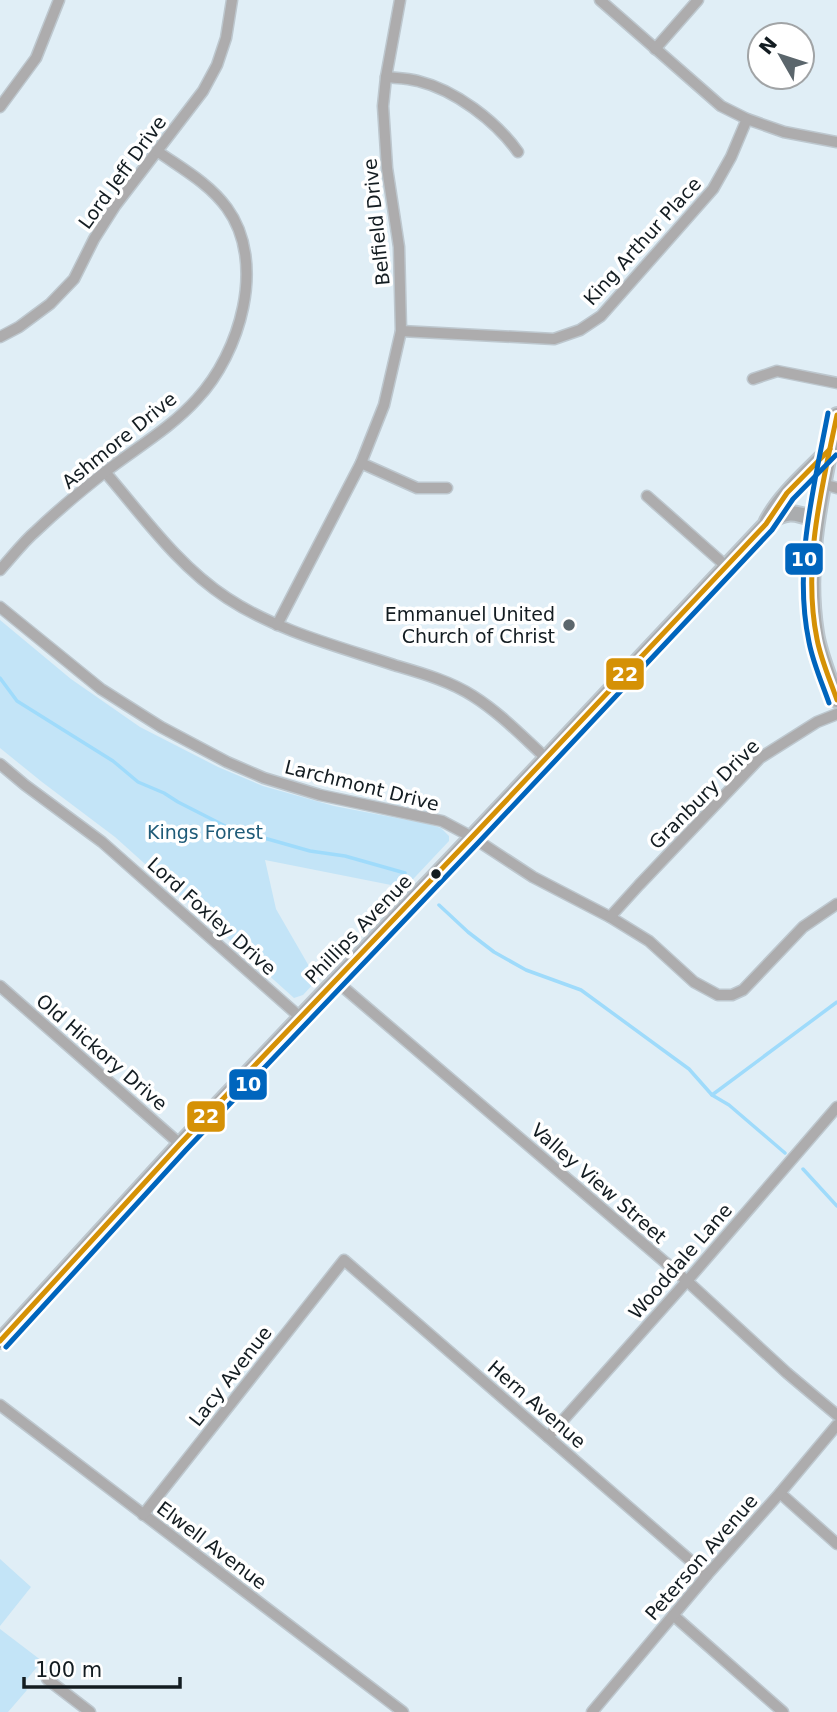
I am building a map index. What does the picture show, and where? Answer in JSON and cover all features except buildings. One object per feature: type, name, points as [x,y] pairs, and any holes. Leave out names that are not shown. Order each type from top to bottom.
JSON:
[{"type":"street","points":[[0,107],[36,58],[59,0]]},
{"type":"street","name":"Lord Jeff Drive","points":[[0,337],[19,327],[50,304],[74,279],[94,239],[115,206],[203,91],[218,65],[226,38],[232,0]]},
{"type":"street","name":"Belfield Drive","points":[[277,625],[361,463],[384,405],[401,331],[400,247],[387,168],[383,106],[400,0]]},
{"type":"street","points":[[600,0],[721,106],[747,120],[784,132],[837,142]]},
{"type":"street","points":[[655,49],[698,0]]},
{"type":"street","points":[[386,77],[415,79],[438,87],[468,105],[506,136],[517,152]]},
{"type":"street","name":"King Arthur Place","points":[[401,331],[554,339],[580,330],[601,316],[713,189],[747,120]]},
{"type":"street","name":"Ashmore Drive","points":[[0,570],[34,532],[199,398],[221,366],[236,336],[244,303],[246,273],[245,250],[238,224],[211,189],[157,151]]},
{"type":"street","points":[[753,379],[778,371],[837,383]]},
{"type":"street","points":[[837,415],[822,484],[811,572],[816,635],[837,700]]},
{"type":"street","points":[[766,524],[784,496],[830,449]]},
{"type":"street","points":[[361,463],[418,488],[447,488]]},
{"type":"street","points":[[105,472],[188,568],[227,598],[277,625],[435,678],[472,695],[546,758]]},
{"type":"street","points":[[822,484],[837,488]]},
{"type":"street","points":[[647,496],[726,566]]},
{"type":"street","name":"Phillips Avenue","points":[[0,1341],[180,1144],[766,524],[778,515],[789,512],[817,520]]},
{"type":"street","name":"Larchmont Drive","points":[[0,607],[101,689],[161,727],[264,778],[320,796],[442,821],[533,877],[610,917],[649,941],[694,982],[718,996],[732,995],[743,990],[803,928],[837,904]]},
{"type":"street","name":"Granbury Drive","points":[[610,917],[760,758],[817,722],[837,714]]},
{"type":"street","name":"Lord Foxley Drive","points":[[0,764],[102,842],[300,1017]]},
{"type":"street","name":"Valley View Street","points":[[336,981],[687,1281],[837,1415]]},
{"type":"street","name":"Old Hickory Drive","points":[[0,986],[180,1144]]},
{"type":"street","name":"Wooddale Lane","points":[[548,1437],[837,1107]]},
{"type":"street","name":"Hern Avenue","points":[[344,1260],[707,1575]]},
{"type":"street","name":"Lacy Avenue","points":[[144,1515],[344,1260]]},
{"type":"street","name":"Elwell Avenue","points":[[0,1405],[403,1712]]},
{"type":"street","name":"Peterson Avenue","points":[[592,1712],[837,1426]]},
{"type":"street","points":[[780,1493],[837,1544]]},
{"type":"street","points":[[673,1615],[783,1712]]},
{"type":"street","points":[[47,1679],[90,1712]]},
{"type":"green space","name":"Kings Forest","points":[[0,620],[71,679],[140,727],[218,767],[263,786],[334,806],[441,828],[449,836],[449,841],[400,893],[391,885],[265,860],[276,909],[317,980],[303,995],[294,998],[115,837],[0,748]]},
{"type":"green space","points":[[0,1559],[31,1587],[0,1626]]},
{"type":"green space","points":[[0,1629],[42,1661],[22,1685],[27,1690],[8,1712],[0,1712]]},
{"type":"waterway","points":[[0,678],[17,701],[113,761],[138,782],[229,828],[310,851],[345,856],[405,873]]},
{"type":"waterway","points":[[439,905],[494,952],[526,970],[581,990],[689,1069],[712,1095],[729,1105],[785,1153]]},
{"type":"waterway","points":[[712,1095],[837,1002]]},
{"type":"waterway","points":[[803,1169],[837,1206]]},
{"type":"transit line","name":"10","points":[[828,413],[807,527],[803,585],[809,642],[829,703]]},
{"type":"transit line","name":"22","points":[[837,415],[816,526],[812,583],[817,639],[837,700]]},
{"type":"transit line","name":"22","points":[[0,1341],[180,1144],[766,524],[787,493],[830,449]]},
{"type":"transit line","name":"10","points":[[6,1347],[186,1150],[772,530],[793,499],[836,455]]},
{"type":"place","name":"Emmanuel United Church of Christ","points":[[569,625]]}]
